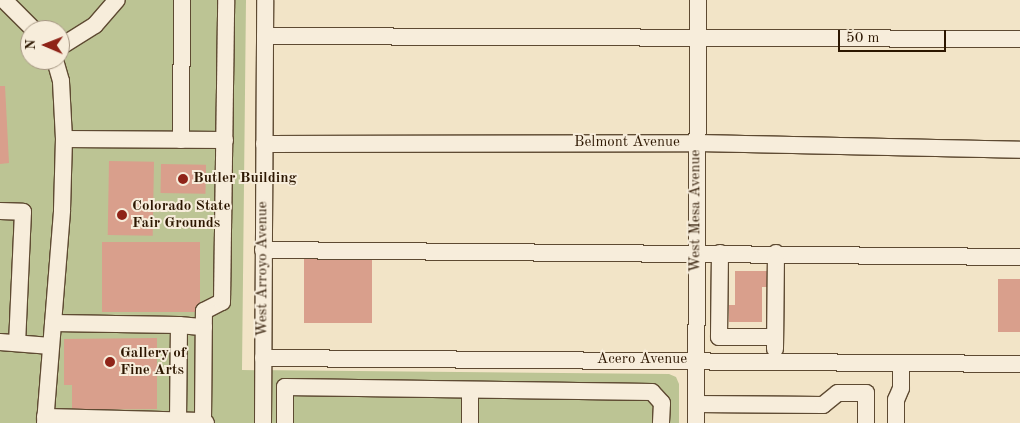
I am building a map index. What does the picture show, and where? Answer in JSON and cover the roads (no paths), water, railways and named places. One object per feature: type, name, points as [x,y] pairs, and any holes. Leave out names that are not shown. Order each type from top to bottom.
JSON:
[{"type":"street","points":[[4,0],[24,20]]},
{"type":"street","points":[[70,41],[95,25],[117,0]]},
{"type":"street","points":[[181,140],[182,0]]},
{"type":"street","points":[[58,70],[61,81],[64,139],[59,269],[45,420],[178,420],[204,422],[204,311],[222,302],[226,0]]},
{"type":"street","name":"West Arroyo Avenue","points":[[263,423],[265,0]]},
{"type":"street","name":"West Mesa Avenue","points":[[696,423],[698,0]]},
{"type":"street","points":[[265,36],[1020,38]]},
{"type":"street","points":[[64,139],[225,140]]},
{"type":"street","name":"Belmont Avenue","points":[[264,144],[697,143],[1020,150]]},
{"type":"street","points":[[0,211],[23,212],[17,343]]},
{"type":"street","points":[[263,250],[696,252],[1020,257]]},
{"type":"street","points":[[720,253],[719,337],[775,337]]},
{"type":"street","points":[[774,361],[776,253]]},
{"type":"street","points":[[53,323],[204,327]]},
{"type":"street","points":[[178,420],[179,325]]},
{"type":"street","points":[[0,342],[51,346]]},
{"type":"street","name":"Acero Avenue","points":[[264,358],[1020,364]]},
{"type":"street","points":[[896,423],[896,400],[901,388],[901,364]]},
{"type":"street","points":[[285,423],[285,387],[652,392],[662,403],[662,423]]},
{"type":"street","points":[[470,390],[470,423]]},
{"type":"street","points":[[696,404],[823,405],[838,392],[866,393],[866,423]]},
{"type":"place","name":"Butler Building","points":[[183,179]]},
{"type":"place","name":"Colorado State Fair Grounds","points":[[122,215]]},
{"type":"place","name":"Gallery of Fine Arts","points":[[110,362]]}]
